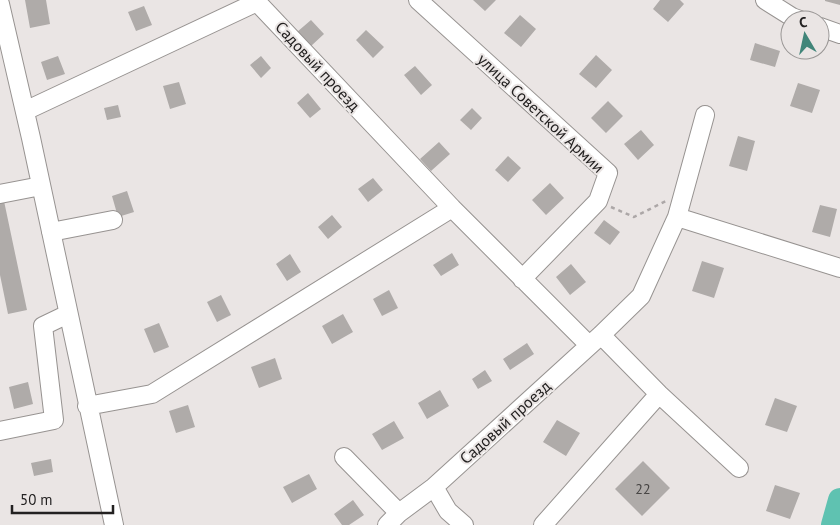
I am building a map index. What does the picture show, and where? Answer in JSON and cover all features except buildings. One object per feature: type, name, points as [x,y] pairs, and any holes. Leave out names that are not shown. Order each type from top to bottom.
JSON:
[{"type":"street","name":"улица Советской Армии","points":[[418,0],[608,173],[598,201],[522,279]]},
{"type":"street","points":[[765,0],[781,10]]},
{"type":"street","name":"Садовый проезд","points":[[25,111],[257,2],[522,279],[659,394],[739,468]]},
{"type":"street","points":[[0,4],[25,111],[114,525]]},
{"type":"street","points":[[595,340],[641,296],[677,217],[705,115]]},
{"type":"street","points":[[0,194],[41,186]]},
{"type":"street","points":[[88,406],[152,394],[452,208]]},
{"type":"street","points":[[677,217],[840,268]]},
{"type":"street","points":[[51,232],[113,220]]},
{"type":"street","points":[[0,431],[54,420],[43,326],[68,314]]},
{"type":"street","name":"Садовый проезд","points":[[393,519],[434,487],[595,340]]},
{"type":"street","points":[[543,525],[659,394]]},
{"type":"street","points":[[344,457],[393,519]]},
{"type":"street","points":[[434,487],[448,511],[464,525]]},
{"type":"path","points":[[598,201],[634,217],[684,191]]},
{"type":"waterway","points":[[833,525],[840,500]]}]
